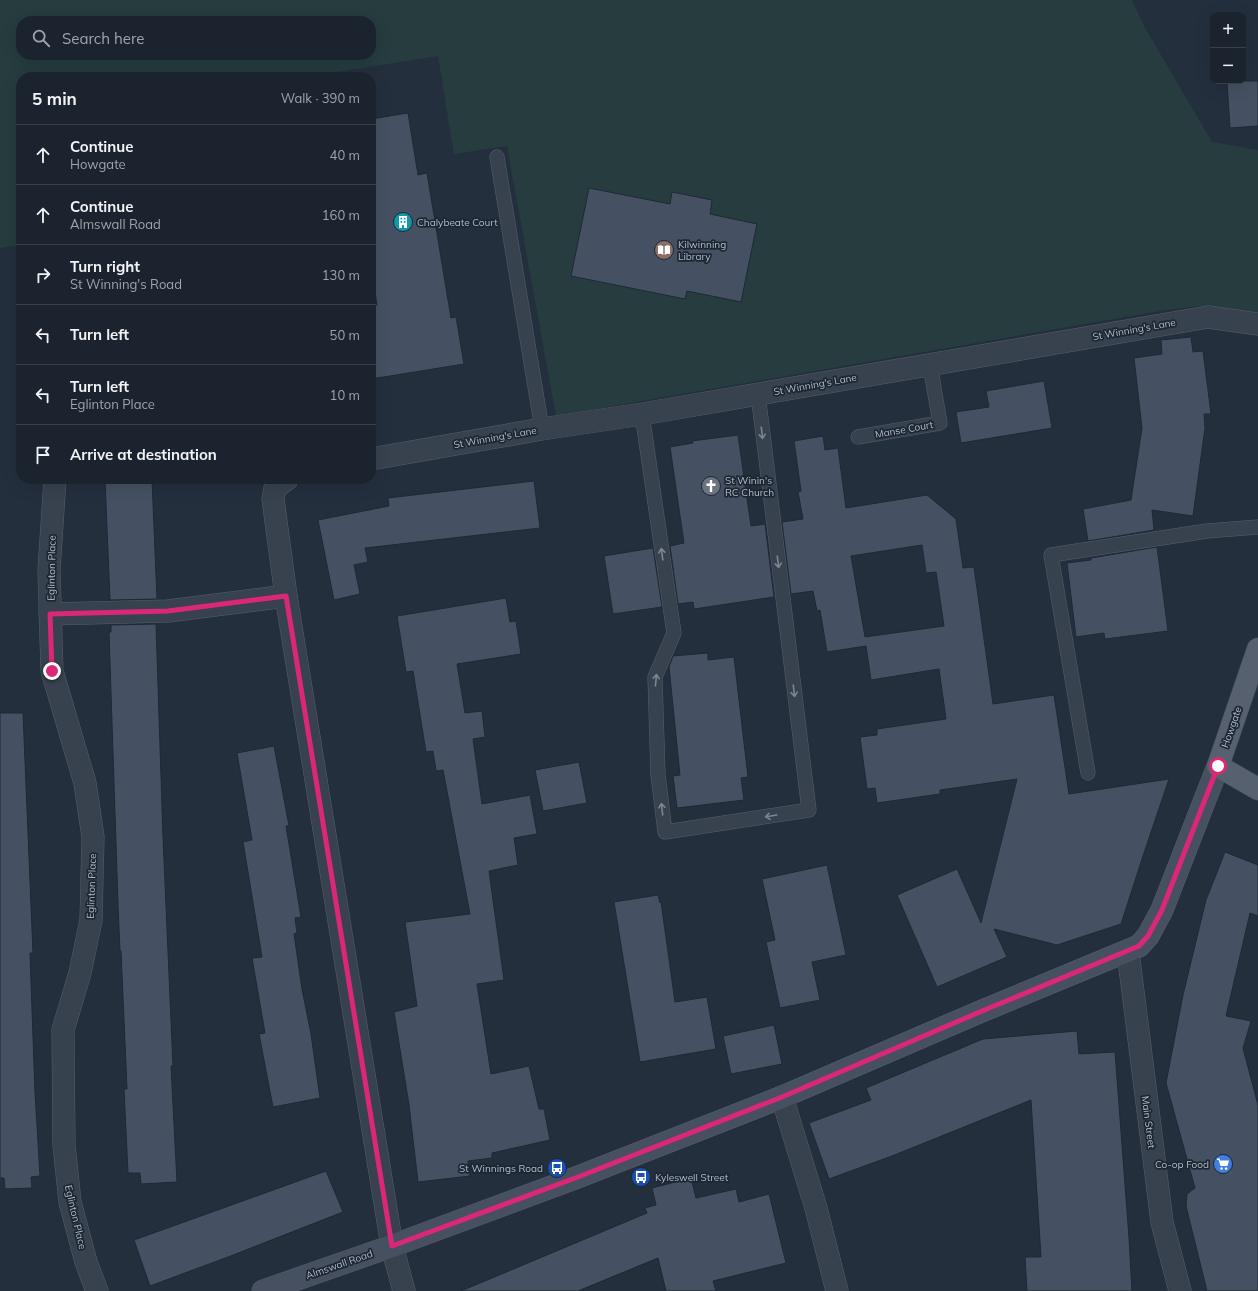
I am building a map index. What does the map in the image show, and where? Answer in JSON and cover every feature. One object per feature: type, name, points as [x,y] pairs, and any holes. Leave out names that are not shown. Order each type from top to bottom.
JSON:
[{"type":"main road","name":"Howgate","points":[[1128,952],[1139,946],[1148,936],[1162,910],[1218,766],[1258,649]]},
{"type":"main road","points":[[1218,766],[1258,789]]},
{"type":"main road","name":"Almswall Road","points":[[263,1291],[392,1246],[578,1177],[782,1097],[982,1011],[1128,952]]},
{"type":"street","name":"St Winning's Lane","points":[[376,458],[1208,317],[1258,324]]},
{"type":"street","name":"Eglinton Place","points":[[55,484],[49,570],[52,671],[85,783],[93,837],[91,920],[80,974],[63,1030],[64,1145],[70,1202],[86,1262],[97,1291]]},
{"type":"street","points":[[281,484],[273,499],[286,596],[392,1246],[404,1291]]},
{"type":"street","points":[[50,614],[168,611],[286,596]]},
{"type":"street","name":"Main Street","points":[[1128,952],[1162,1222],[1180,1291]]},
{"type":"street","points":[[782,1097],[816,1208],[838,1291]]},
{"type":"lane","points":[[497,157],[542,429]]},
{"type":"lane","name":"Manse Court","points":[[858,437],[940,423],[930,364]]},
{"type":"lane","points":[[642,414],[674,634],[656,677],[658,775],[665,832],[809,810],[758,394]]},
{"type":"lane","points":[[1088,773],[1051,555],[1207,531],[1258,527]]},
{"type":"green space","points":[[0,0],[1132,0],[1144,26],[1212,142],[1258,150],[1258,315],[1199,306],[1160,311],[556,416],[507,146],[454,154],[438,56],[337,72],[16,72],[16,246],[0,248]]},
{"type":"building","points":[[1246,81],[1258,81],[1258,126],[1230,128],[1227,84],[1246,84]]},
{"type":"building","name":"Chalybeate Court","points":[[408,113],[418,175],[427,173],[451,318],[456,317],[464,364],[376,378],[376,118]]},
{"type":"building","name":"Kilwinning Library","points":[[589,188],[670,204],[672,192],[712,200],[710,214],[757,224],[741,302],[687,291],[685,299],[571,276]]},
{"type":"building","points":[[1191,337],[1193,352],[1203,351],[1211,414],[1204,414],[1205,428],[1193,516],[1152,510],[1154,530],[1088,541],[1083,509],[1131,500],[1142,428],[1134,358],[1162,354],[1161,340]]},
{"type":"building","points":[[1044,381],[1052,428],[961,443],[956,412],[989,407],[986,391]]},
{"type":"building","name":"St Winin's RC Church","points":[[738,435],[751,526],[765,524],[774,597],[694,609],[693,602],[678,604],[670,546],[684,543],[670,447],[693,443],[692,441]]},
{"type":"building","points":[[823,436],[825,450],[838,448],[846,508],[927,495],[956,519],[963,568],[974,567],[993,704],[1054,695],[1069,794],[1169,779],[1121,924],[1057,945],[994,929],[1007,957],[937,987],[897,895],[957,869],[981,923],[1017,779],[940,790],[940,794],[877,803],[875,788],[867,789],[860,737],[877,735],[877,729],[946,719],[939,669],[871,680],[866,646],[827,652],[820,610],[817,611],[813,591],[791,594],[782,522],[803,519],[798,492],[801,491],[794,441]],"holes":[[[922,545],[926,573],[936,572],[944,626],[865,637],[851,556]]]},
{"type":"building","points":[[534,481],[540,528],[365,548],[368,562],[354,565],[360,594],[334,600],[318,520],[389,506],[388,498]]},
{"type":"building","points":[[105,484],[152,484],[157,599],[110,600]]},
{"type":"building","points":[[1157,547],[1168,631],[1105,639],[1104,633],[1076,637],[1067,563],[1091,560],[1091,558]]},
{"type":"building","points":[[653,548],[662,607],[613,614],[604,556]]},
{"type":"building","points":[[506,598],[510,622],[516,621],[521,654],[457,664],[465,713],[482,711],[485,737],[473,739],[482,804],[530,795],[537,834],[514,838],[518,865],[489,871],[504,980],[477,984],[491,1074],[529,1066],[539,1109],[544,1109],[550,1140],[492,1153],[492,1158],[468,1161],[470,1176],[418,1182],[409,1105],[394,1012],[417,1006],[405,922],[470,914],[443,770],[436,771],[433,751],[426,752],[413,671],[406,672],[397,616]]},
{"type":"building","points":[[156,624],[173,1066],[171,1066],[177,1182],[141,1184],[140,1173],[128,1173],[124,1089],[127,1089],[118,904],[109,632],[111,632],[111,625]]},
{"type":"building","points":[[708,653],[708,660],[734,657],[748,777],[741,778],[744,800],[677,808],[673,776],[680,775],[669,667],[673,656]]},
{"type":"building","points":[[0,713],[23,713],[33,953],[30,953],[35,1093],[40,1176],[31,1177],[32,1188],[5,1189],[4,1178],[0,1178]]},
{"type":"building","points":[[274,746],[289,826],[286,826],[301,917],[295,918],[297,933],[294,934],[320,1098],[273,1107],[259,1034],[265,1033],[252,958],[262,957],[243,842],[252,840],[237,753]]},
{"type":"building","points":[[579,762],[587,803],[543,811],[535,770]]},
{"type":"building","points":[[1225,852],[1258,865],[1258,916],[1250,913],[1226,1016],[1251,1021],[1243,1048],[1258,1105],[1258,1291],[1207,1291],[1186,1206],[1187,1194],[1195,1188],[1166,1083],[1183,995],[1206,900]]},
{"type":"building","points":[[827,865],[846,955],[812,962],[820,1000],[780,1008],[766,942],[775,940],[762,879]]},
{"type":"building","points":[[658,895],[660,903],[661,902],[675,1002],[707,997],[716,1049],[640,1062],[614,902]]},
{"type":"building","points":[[774,1025],[782,1064],[731,1074],[723,1036]]},
{"type":"building","points":[[1077,1031],[1079,1054],[1115,1052],[1132,1291],[1027,1291],[1025,1257],[1041,1257],[1031,1100],[892,1156],[829,1179],[809,1123],[871,1100],[866,1088],[983,1039]]},
{"type":"building","points":[[326,1171],[343,1212],[150,1286],[134,1240]]},
{"type":"building","points":[[691,1178],[696,1198],[736,1189],[739,1202],[769,1194],[786,1263],[713,1281],[716,1291],[666,1291],[658,1258],[578,1291],[461,1291],[647,1213],[645,1208],[656,1205],[652,1188]]},
{"type":"place","name":"Chalybeate Court","points":[[403,222]]},
{"type":"place","name":"Kilwinning Library","points":[[664,250]]},
{"type":"place","name":"St Winin's RC Church","points":[[711,486]]},
{"type":"place","name":"Co-op Food","points":[[1223,1164]]},
{"type":"place","name":"St Winnings Road","points":[[557,1168]]},
{"type":"place","name":"Kyleswell Street","points":[[641,1177]]},
{"type":"route","points":[[52,671],[50,614],[168,611],[286,596],[392,1246],[578,1177],[782,1097],[982,1011],[1128,952],[1139,946],[1148,936],[1162,910],[1218,766]]}]
